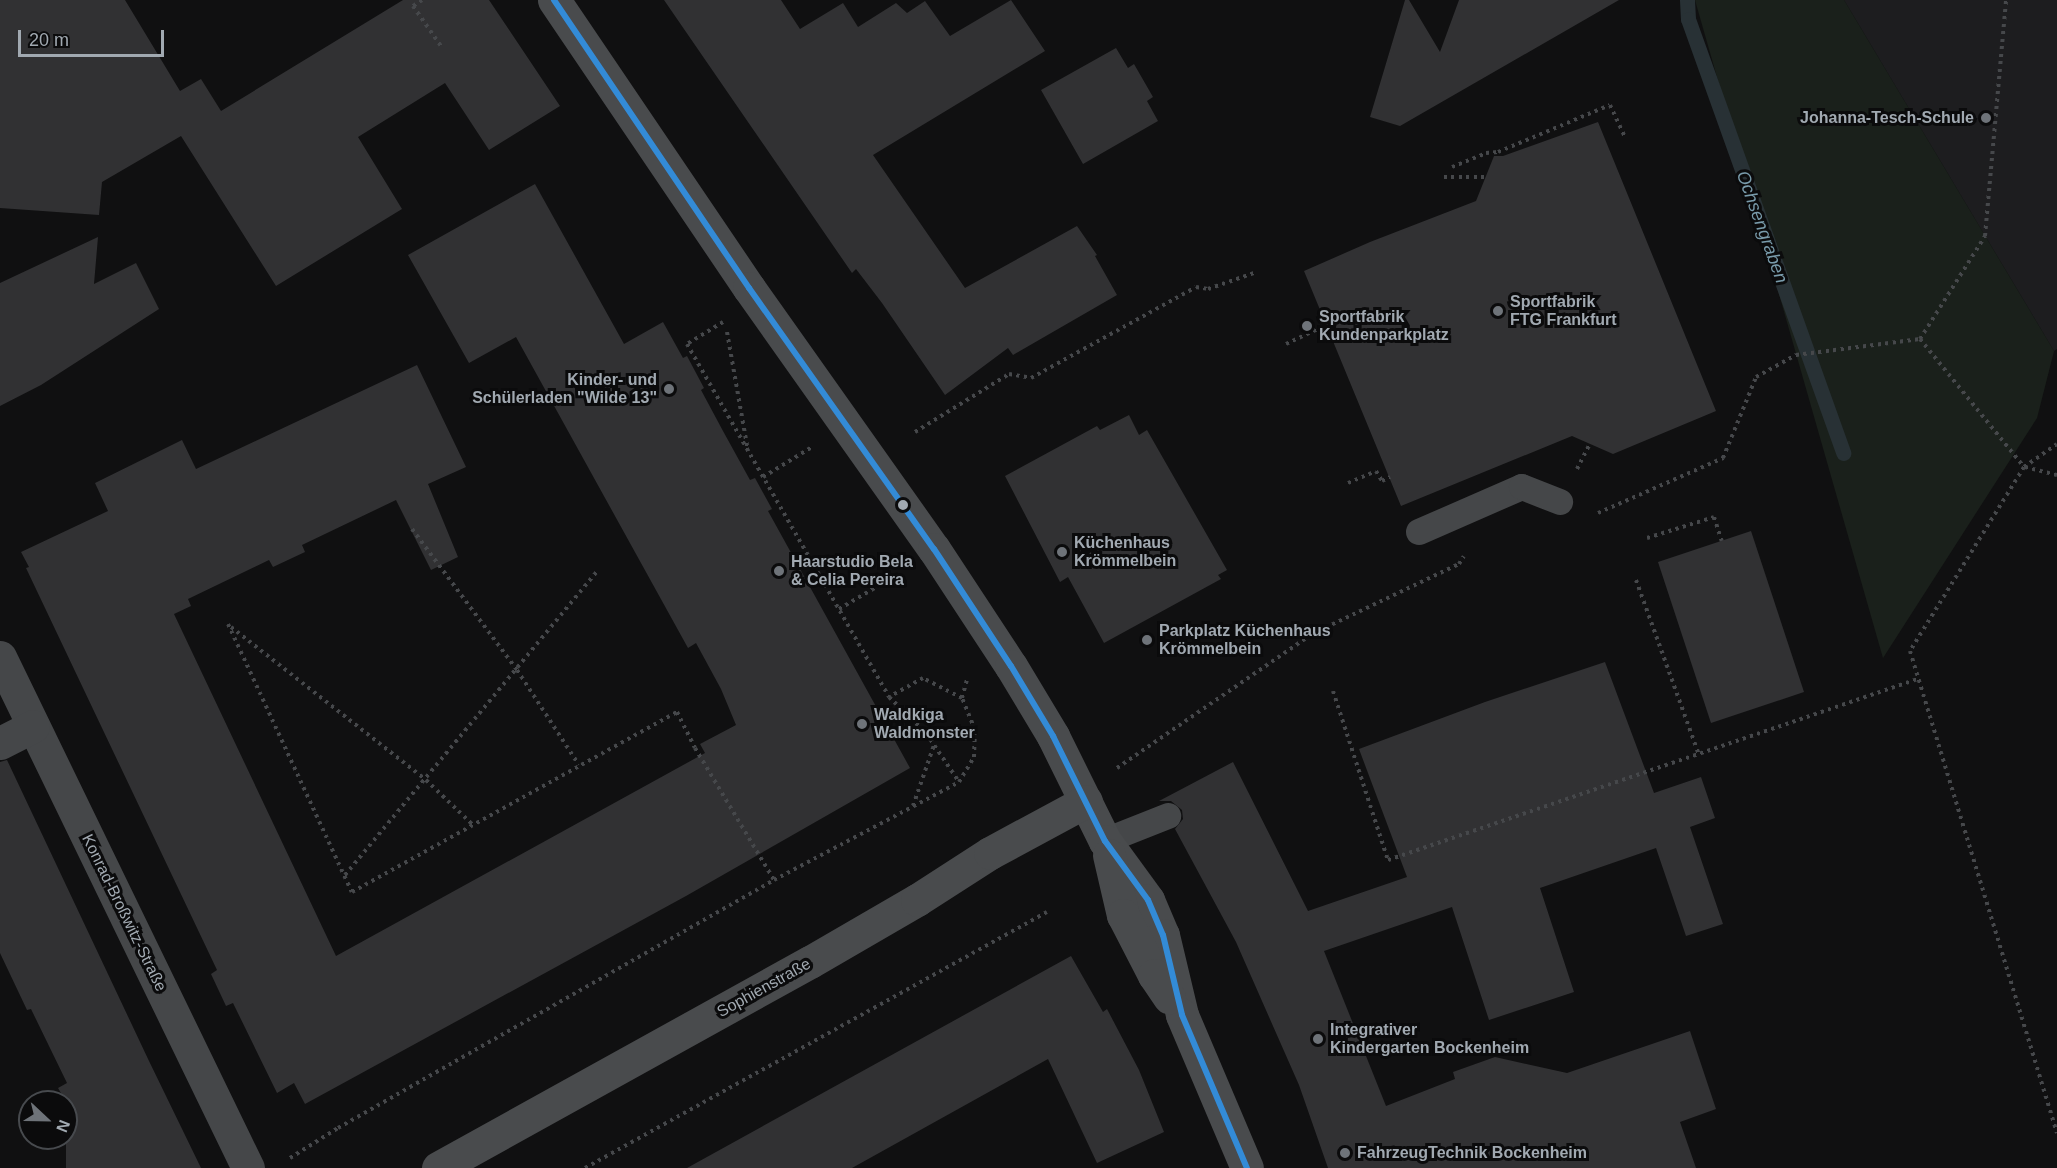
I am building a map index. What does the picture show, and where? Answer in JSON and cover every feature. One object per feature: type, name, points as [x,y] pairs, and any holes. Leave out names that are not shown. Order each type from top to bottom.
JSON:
[{"type":"main road","points":[[554,0],[723,251],[986,626],[1053,736],[1106,841],[1148,900],[1163,935],[1182,1015],[1247,1168]]},
{"type":"main road","name":"Sophienstraße","points":[[438,1168],[810,962],[917,900],[990,853],[1086,801]]},
{"type":"street","name":"Konrad-Broßwitz-Straße","points":[[0,657],[248,1168]]},
{"type":"street","points":[[0,743],[33,726]]},
{"type":"lane","points":[[1419,532],[1522,487],[1560,502]]},
{"type":"lane","points":[[1106,841],[1168,816]]},
{"type":"path","points":[[422,0],[413,6],[443,49]]},
{"type":"path","points":[[1920,339],[1985,236],[2006,0]]},
{"type":"path","points":[[1452,167],[1486,153],[1498,152],[1610,105],[1624,137]]},
{"type":"path","points":[[1444,177],[1486,177]]},
{"type":"path","points":[[915,432],[1009,374],[1031,378],[1196,287],[1208,289],[1254,273]]},
{"type":"path","points":[[748,451],[725,321],[687,344],[748,451],[890,697],[927,733],[959,782]]},
{"type":"path","points":[[1286,344],[1326,325]]},
{"type":"path","points":[[1560,502],[1597,513],[1722,458],[1756,377],[1796,355],[1920,339]]},
{"type":"path","points":[[1920,339],[2024,467],[2057,474]]},
{"type":"path","points":[[2057,444],[2024,467],[1910,651],[2057,1133]]},
{"type":"path","points":[[763,477],[813,447]]},
{"type":"path","points":[[1348,483],[1376,471],[1382,481],[1390,477]]},
{"type":"path","points":[[1647,538],[1714,517],[1722,541]]},
{"type":"path","points":[[412,529],[517,670],[579,765]]},
{"type":"path","points":[[1116,768],[1312,634],[1459,564],[1465,555]]},
{"type":"path","points":[[345,875],[598,570]]},
{"type":"path","points":[[839,609],[895,576]]},
{"type":"path","points":[[1636,580],[1699,755]]},
{"type":"path","points":[[474,826],[426,780],[228,624],[352,892],[474,826],[677,712],[695,748],[774,880]]},
{"type":"path","points":[[890,697],[923,678],[962,698]]},
{"type":"path","points":[[1333,691],[1341,722],[1388,860],[1918,679]]},
{"type":"path","points":[[284,1162],[338,1128],[774,880],[959,782],[974,757],[975,730],[962,698],[966,682]]},
{"type":"path","points":[[912,807],[934,745]]},
{"type":"path","points":[[585,1168],[1047,912]]},
{"type":"shaded area","points":[[1695,0],[1844,0],[2054,351],[2037,418],[1883,658]]},
{"type":"shaded area","name":"Johanna-Tesch-Schule","points":[[1844,0],[2057,0],[2057,349],[2054,351]]},
{"type":"building","points":[[0,0],[125,0],[180,91],[201,79],[221,111],[403,0],[489,0],[560,106],[489,150],[445,83],[358,137],[402,209],[276,286],[181,136],[102,182],[99,215],[0,208]]},
{"type":"building","points":[[664,0],[781,0],[800,29],[843,3],[858,27],[896,3],[907,13],[925,1],[950,36],[1011,0],[1045,51],[873,155],[965,288],[1077,226],[1097,255],[1095,256],[1117,295],[1013,355],[1008,348],[945,395],[882,303],[856,269],[852,273]]},
{"type":"building","points":[[1405,0],[1409,0],[1440,52],[1459,0],[1619,0],[1400,126],[1370,117]]},
{"type":"building","points":[[1116,48],[1128,68],[1134,64],[1153,97],[1147,101],[1158,121],[1083,164],[1041,90]]},
{"type":"building","name":"Sportfabrik FTG Frankfurt","points":[[1598,122],[1716,411],[1613,454],[1572,436],[1401,506],[1304,271],[1370,242],[1476,201],[1494,156],[1503,156]]},
{"type":"building","points":[[535,184],[624,344],[663,322],[683,358],[687,356],[704,388],[701,390],[723,431],[750,480],[755,478],[772,509],[768,511],[910,768],[686,896],[305,1104],[294,1083],[277,1093],[233,1003],[226,1006],[211,974],[217,970],[26,568],[29,567],[21,552],[108,511],[95,483],[182,440],[196,469],[417,365],[466,467],[428,484],[458,557],[431,570],[396,500],[302,545],[305,552],[273,567],[269,560],[188,599],[191,606],[174,614],[336,956],[705,753],[700,744],[736,725],[721,689],[696,643],[688,648],[516,337],[469,363],[408,255]]},
{"type":"building","points":[[98,237],[94,284],[136,263],[159,309],[41,385],[0,406],[0,283]]},
{"type":"building","points":[[1129,415],[1139,435],[1147,430],[1227,570],[1218,575],[1221,579],[1104,643],[1068,577],[1060,582],[1005,476],[1097,426],[1100,430]]},
{"type":"building","points":[[1751,531],[1804,692],[1711,723],[1658,562]]},
{"type":"building","points":[[1605,662],[1654,793],[1701,777],[1715,818],[1690,827],[1723,924],[1686,936],[1656,848],[1540,888],[1574,992],[1489,1020],[1452,907],[1324,951],[1386,1106],[1455,1079],[1453,1072],[1495,1057],[1567,1073],[1690,1031],[1716,1109],[1680,1122],[1696,1168],[1328,1168],[1299,1085],[1236,942],[1175,829],[1183,819],[1182,810],[1171,801],[1159,801],[1233,762],[1308,911],[1407,877],[1359,749],[1485,702]]},
{"type":"building","points":[[7,760],[201,1168],[66,1168],[66,1150],[78,1150],[78,1090],[59,1090],[58,1088],[67,1083],[31,1009],[27,1010],[0,953],[0,762]]},
{"type":"building","points":[[1071,956],[1103,1012],[1107,1009],[1139,1070],[1164,1132],[1097,1163],[1048,1059],[852,1168],[687,1168]]},
{"type":"waterway","name":"Ochsengraben","points":[[1687,0],[1688,19],[1843,453]]},
{"type":"transit line","points":[[554,0],[749,288],[934,549],[1011,666],[1053,736],[1105,841],[1148,900],[1163,935],[1182,1015],[1247,1168]]},
{"type":"place","name":"Johanna-Tesch-Schule","points":[[1986,118]]},
{"type":"place","name":"Sportfabrik FTG Frankfurt","points":[[1498,311]]},
{"type":"place","name":"Sportfabrik Kundenparkplatz","points":[[1307,326]]},
{"type":"place","name":"Kinder- und Schülerladen \"Wilde 13\"","points":[[669,389]]},
{"type":"place","name":"Küchenhaus Krömmelbein","points":[[1062,552]]},
{"type":"place","name":"Haarstudio Bela & Celia Pereira","points":[[779,571]]},
{"type":"place","name":"Parkplatz Küchenhaus Krömmelbein","points":[[1147,640]]},
{"type":"place","name":"Waldkiga Waldmonster","points":[[862,724]]},
{"type":"place","name":"Integrativer Kindergarten Bockenheim","points":[[1318,1039]]},
{"type":"place","name":"FahrzeugTechnik Bockenheim","points":[[1345,1153]]}]
